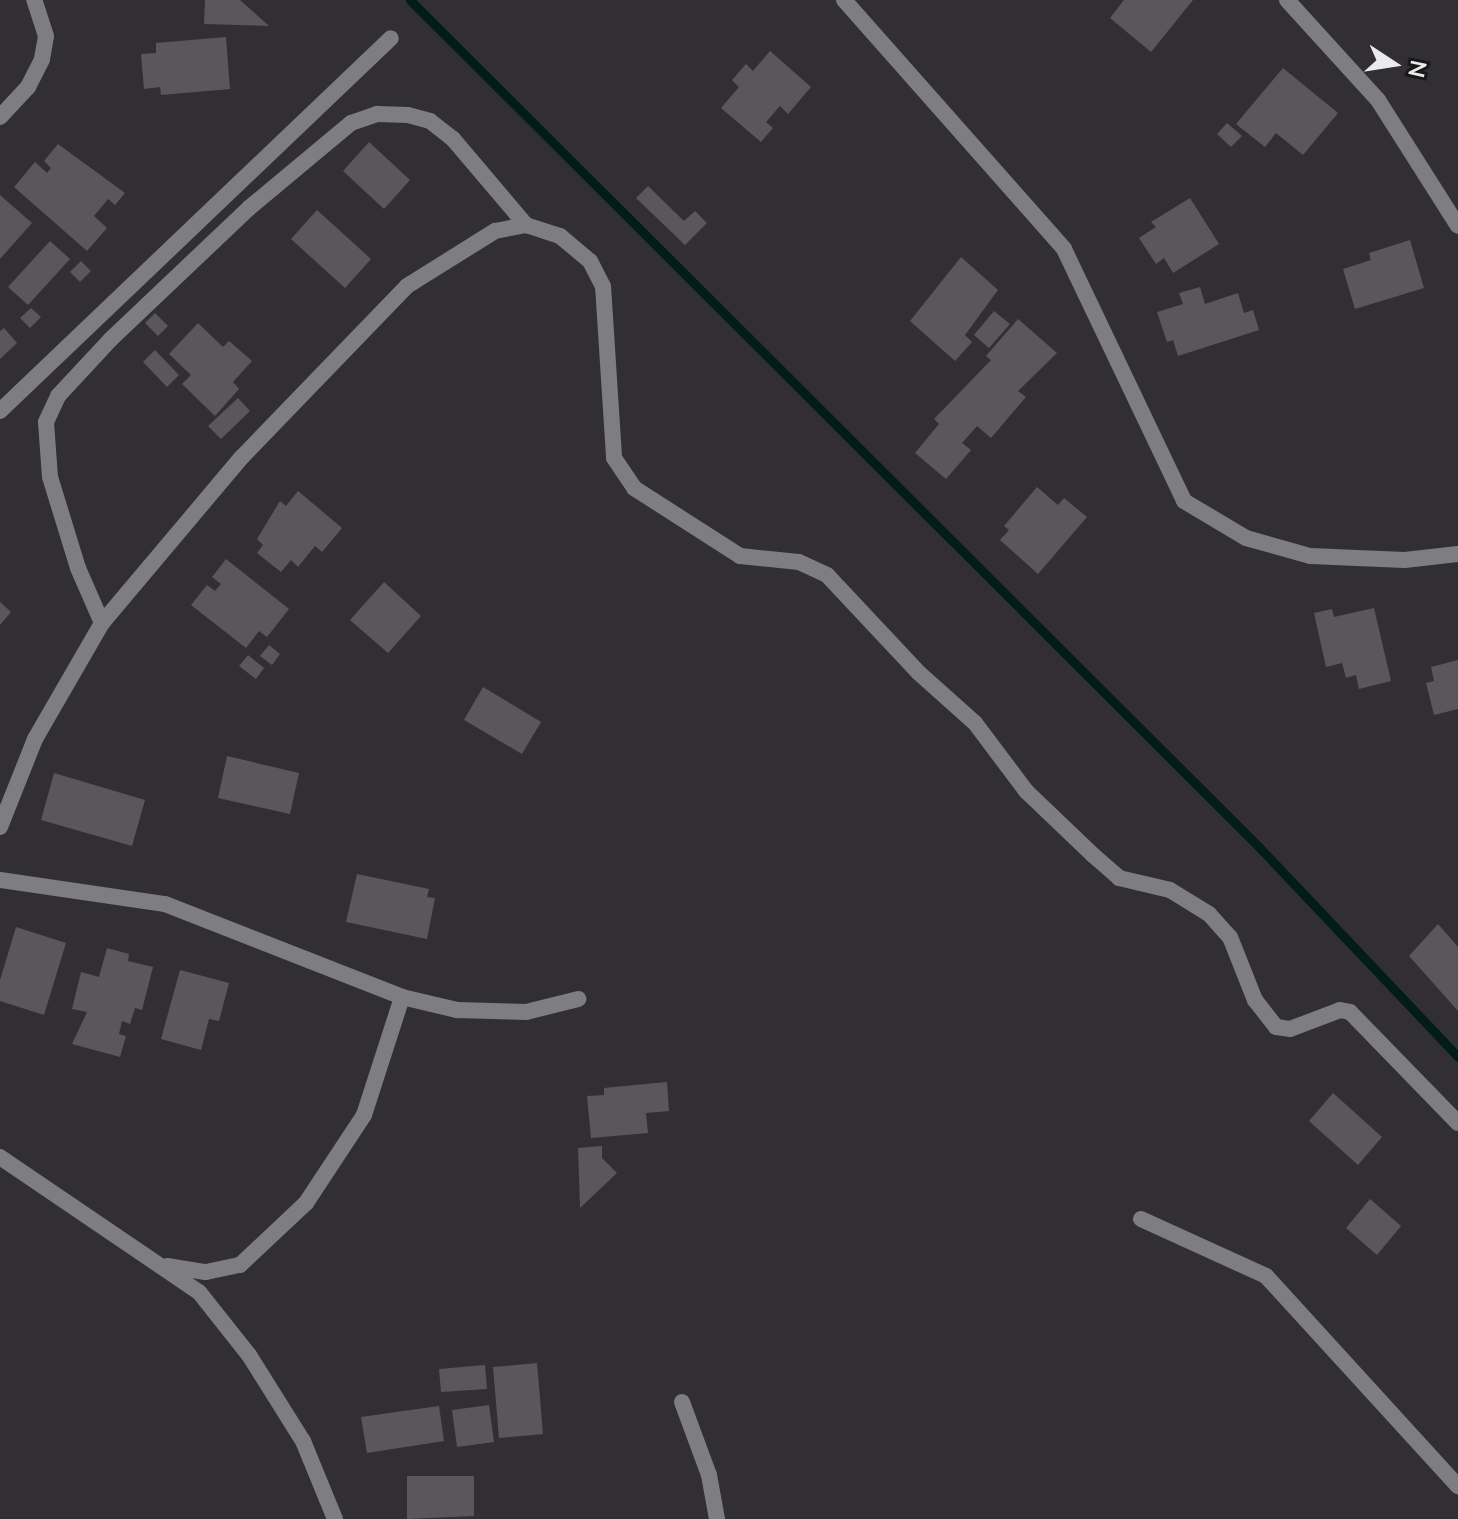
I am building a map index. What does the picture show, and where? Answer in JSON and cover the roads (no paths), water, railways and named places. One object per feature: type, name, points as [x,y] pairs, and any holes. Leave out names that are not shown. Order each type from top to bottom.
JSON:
[{"type":"street","points":[[0,117],[28,87],[42,59],[46,36],[34,0]]},
{"type":"street","points":[[844,0],[1064,249],[1184,501],[1246,538],[1310,556],[1405,560],[1458,554]]},
{"type":"street","points":[[1287,0],[1378,100],[1458,226]]},
{"type":"street","points":[[0,411],[391,38]]},
{"type":"street","points":[[102,623],[78,568],[50,477],[46,422],[58,396],[215,240],[309,153],[351,123],[377,114],[430,121],[453,139],[526,225]]},
{"type":"street","points":[[0,827],[35,739],[102,623],[242,457],[407,286],[495,231],[526,225],[560,236],[590,261],[603,286],[614,458],[628,482],[740,556],[799,562],[827,575],[975,723],[1026,791],[1093,855],[1119,878],[1170,890],[1209,914],[1230,937],[1255,1000],[1276,1027],[1290,1029],[1340,1010],[1350,1012],[1458,1123]]},
{"type":"street","points":[[0,880],[165,904],[402,997],[498,1015],[578,999]]},
{"type":"street","points":[[165,1265],[206,1272],[240,1265],[306,1203],[364,1115],[402,997]]},
{"type":"street","points":[[0,1157],[165,1265],[199,1292],[249,1355],[303,1441],[335,1519]]},
{"type":"street","points":[[1141,1219],[1266,1276],[1458,1486]]},
{"type":"street","points":[[682,1402],[709,1475],[717,1519]]},
{"type":"waterway","points":[[410,0],[1258,846],[1458,1057]]}]
